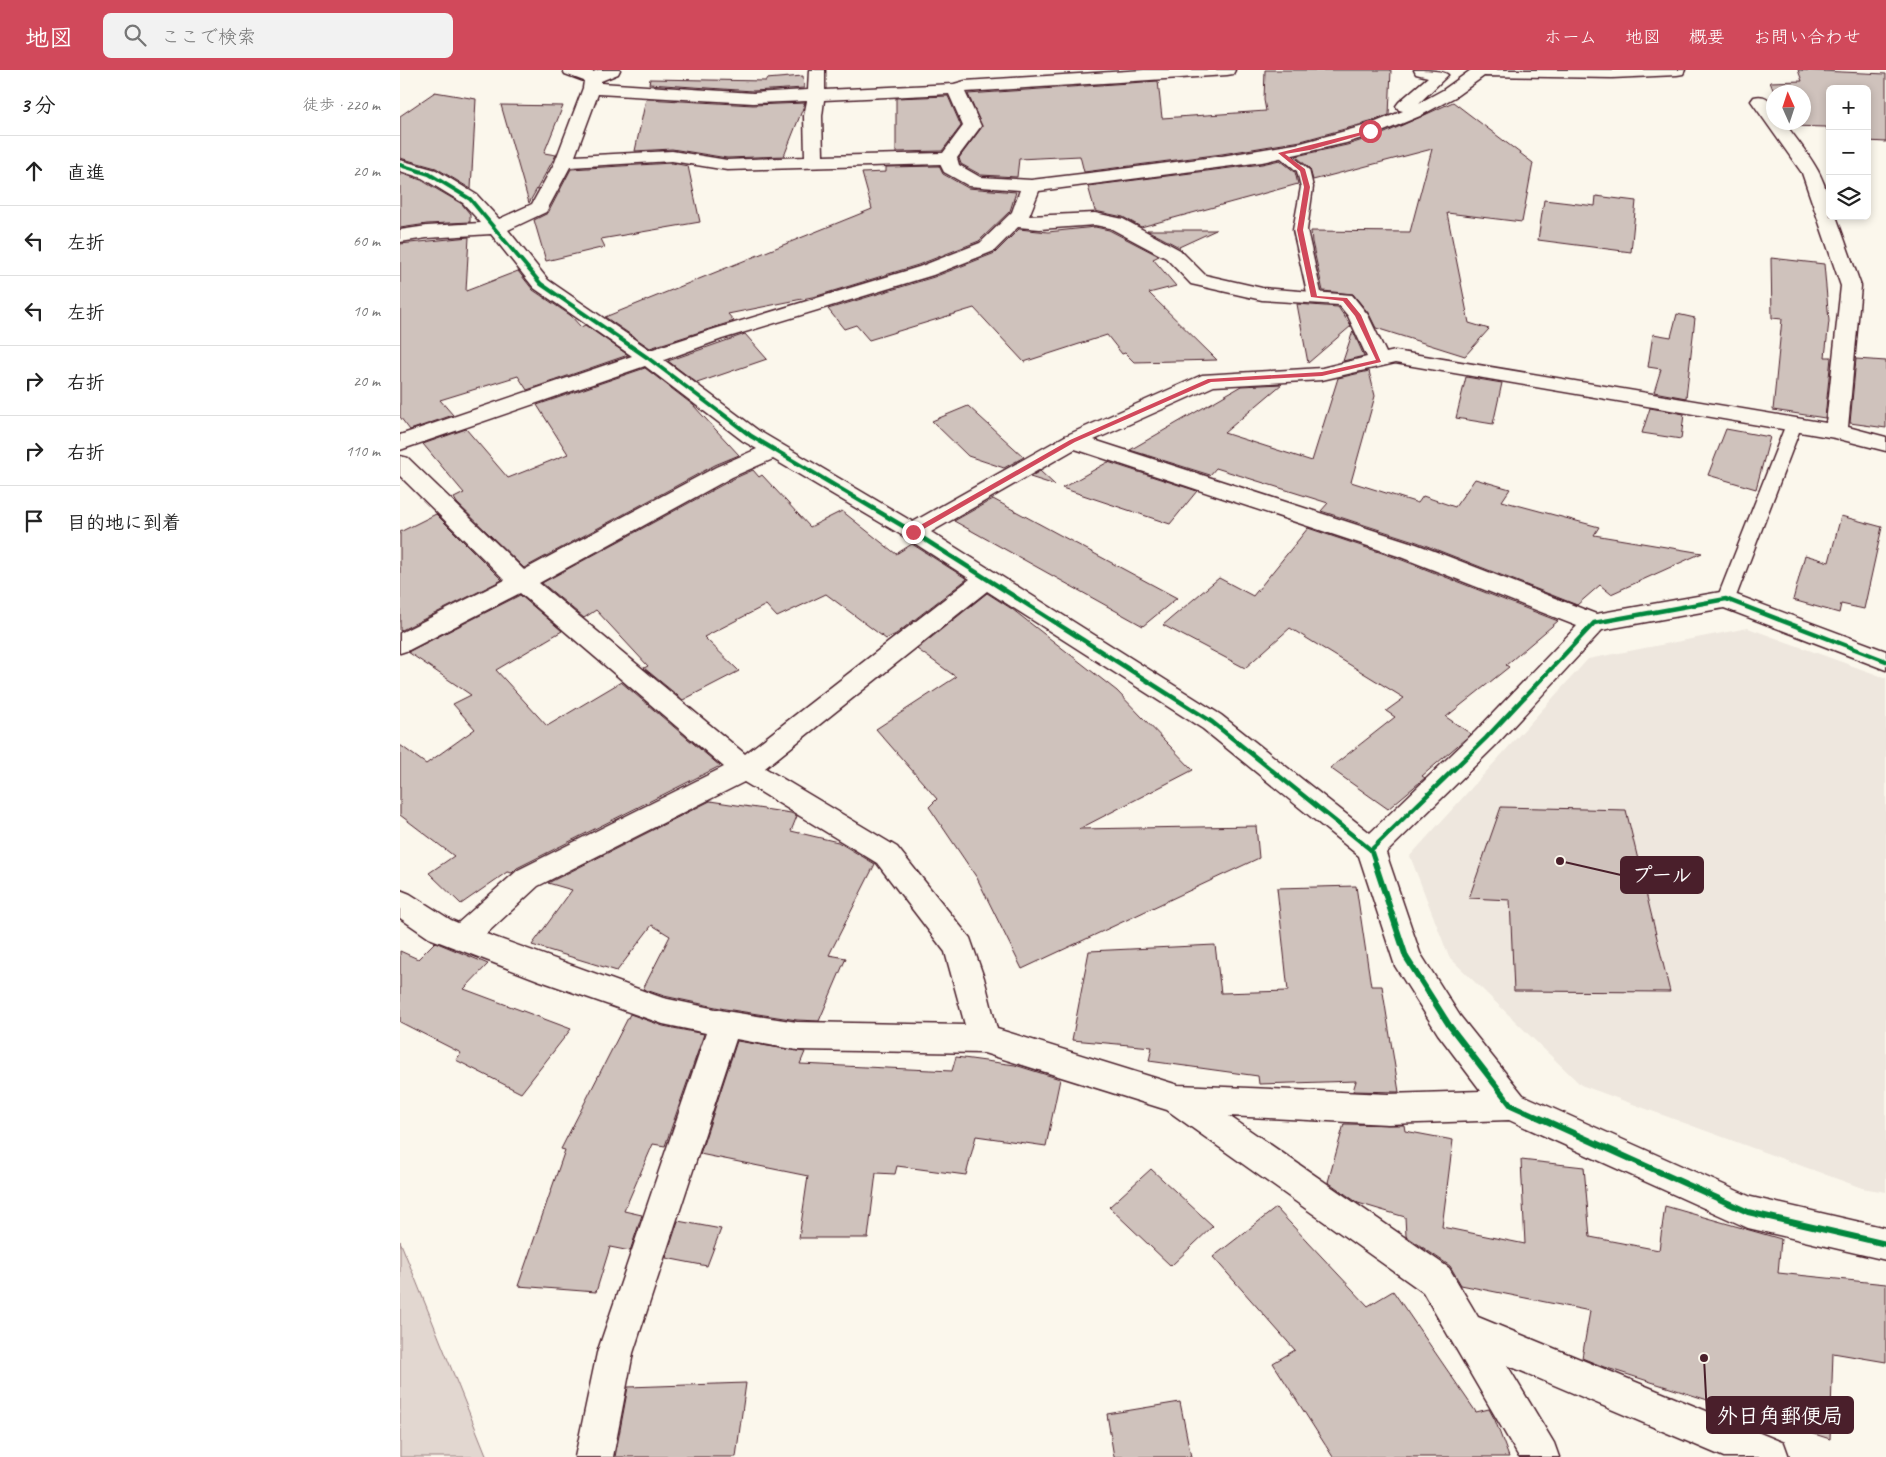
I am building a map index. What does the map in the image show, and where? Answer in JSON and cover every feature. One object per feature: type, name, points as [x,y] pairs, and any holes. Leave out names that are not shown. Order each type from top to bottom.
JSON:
[{"type":"street","points":[[571,70],[593,83],[753,98],[955,89],[965,86],[1044,80],[1227,70]]},
{"type":"street","points":[[400,236],[427,232],[496,228],[539,208],[564,162],[593,83],[612,70]]},
{"type":"street","points":[[814,162],[813,116],[817,70]]},
{"type":"street","points":[[1414,112],[1404,106],[1440,75],[1422,70]]},
{"type":"street","points":[[955,89],[972,126],[948,158],[950,168],[976,182],[1010,182],[1031,186],[1308,148],[1370,131],[1414,112],[1438,101],[1481,71],[1612,73],[1677,70]]},
{"type":"street","points":[[1760,100],[1766,109]]},
{"type":"street","points":[[1780,130],[1810,173],[1851,286],[1836,431]]},
{"type":"street","points":[[564,162],[672,156],[726,165],[948,158]]},
{"type":"street","points":[[400,165],[429,174],[470,199],[541,284],[648,358],[773,450],[913,532],[1212,722],[1371,850],[1406,957],[1448,1026],[1511,1105]]},
{"type":"street","points":[[400,443],[648,358],[840,296],[926,271],[987,247],[1021,214],[1031,186]]},
{"type":"street","points":[[1013,222],[1040,223],[1095,219],[1116,223],[1173,254],[1198,280],[1262,294],[1345,299],[1358,315],[1379,361]]},
{"type":"street","points":[[913,532],[1073,441],[1210,380],[1322,374],[1395,357],[1836,431],[1886,444]]},
{"type":"street","points":[[1073,441],[1406,550],[1594,623],[1726,599],[1886,661]]},
{"type":"street","points":[[400,644],[522,582],[724,472],[773,450]]},
{"type":"street","points":[[400,463],[522,582],[744,769],[887,855],[959,947],[969,978],[984,1039]]},
{"type":"street","points":[[462,938],[528,878],[744,769],[986,579]]},
{"type":"street","points":[[1371,850],[1486,738],[1594,623]]},
{"type":"street","points":[[400,902],[440,929],[549,971],[662,1010],[725,1024],[798,1036],[984,1039],[1112,1077],[1178,1099],[1388,1109],[1511,1105],[1748,1212],[1886,1244]]},
{"type":"street","points":[[594,1457],[615,1354],[725,1024]]},
{"type":"street","points":[[1178,1099],[1436,1280],[1540,1457]]},
{"type":"street","points":[[1466,1330],[1770,1457]]},
{"type":"lane","points":[[1280,153],[1303,170],[1307,187],[1300,230],[1314,297]]},
{"type":"lane","points":[[1726,599],[1794,424]]},
{"type":"shaded area","points":[[1748,628],[1886,678],[1886,1192],[1862,1188],[1581,1085],[1449,957],[1410,856],[1588,659]]},
{"type":"shaded area","points":[[400,1241],[487,1457],[400,1457]]},
{"type":"building","points":[[1265,70],[1391,70],[1389,115],[1301,141],[1222,154],[1084,172],[1080,156],[1019,159],[1017,177],[981,175],[961,164],[959,158],[982,127],[968,94],[1158,81],[1162,118],[1266,111],[1264,100]]},
{"type":"building","points":[[1798,70],[1886,74],[1886,142],[1871,141],[1871,85],[1826,85],[1826,127],[1811,127],[1811,85],[1771,85],[1770,82],[1802,81]]},
{"type":"building","points":[[803,76],[804,88],[753,91],[649,84],[650,79],[766,81],[766,79]]},
{"type":"building","points":[[435,92],[476,99],[471,189],[436,168],[400,158],[400,116]]},
{"type":"building","points":[[948,96],[961,126],[942,151],[896,152],[896,98]]},
{"type":"building","points":[[646,99],[753,105],[805,103],[784,156],[727,158],[672,149],[635,151]]},
{"type":"building","points":[[1453,102],[1533,163],[1522,222],[1447,213],[1469,323],[1489,329],[1465,356],[1376,328],[1369,314],[1353,294],[1323,291],[1312,242],[1311,231],[1410,232],[1432,149],[1313,180],[1310,169],[1296,156],[1347,145],[1385,133]]},
{"type":"building","points":[[501,105],[563,106],[544,153],[556,155],[529,203]]},
{"type":"building","points":[[1280,160],[1295,172],[1298,184],[1141,227],[1123,217],[1095,211],[1088,186],[1262,164]]},
{"type":"building","points":[[672,163],[688,166],[700,222],[601,239],[605,247],[546,261],[534,220],[548,213],[571,169]]},
{"type":"building","points":[[939,166],[943,174],[968,188],[1016,192],[1010,211],[979,241],[918,265],[817,296],[728,314],[734,321],[650,348],[605,317],[872,209],[862,173],[886,172],[886,167]]},
{"type":"building","points":[[400,173],[421,180],[462,204],[470,214],[470,222],[427,224],[400,228]]},
{"type":"building","points":[[1596,196],[1636,201],[1631,252],[1538,240],[1544,200],[1595,206]]},
{"type":"building","points":[[1095,227],[1109,230],[1159,256],[1153,259],[1176,286],[1149,293],[1217,360],[1134,362],[1125,353],[1122,354],[1107,335],[1024,362],[974,308],[869,340],[856,325],[844,329],[828,309],[934,277],[995,253],[1019,229],[1048,232]]},
{"type":"building","points":[[1147,230],[1216,230],[1179,247]]},
{"type":"building","points":[[469,237],[466,291],[518,271],[533,290],[570,315],[581,327],[585,325],[628,355],[527,390],[518,376],[440,400],[453,415],[410,430],[400,417],[400,244]]},
{"type":"building","points":[[1771,258],[1824,264],[1829,321],[1825,357],[1831,357],[1825,418],[1773,410],[1782,319],[1772,318]]},
{"type":"building","points":[[1297,304],[1338,307],[1351,326],[1308,363]]},
{"type":"building","points":[[1677,314],[1695,318],[1686,398],[1654,392],[1661,369],[1648,367],[1653,334],[1671,337]]},
{"type":"building","points":[[1353,331],[1364,356],[1343,361]]},
{"type":"building","points":[[745,334],[767,359],[697,383],[668,361]]},
{"type":"building","points":[[1856,359],[1886,361],[1886,428],[1850,423]]},
{"type":"building","points":[[645,368],[693,405],[739,455],[715,465],[524,568],[457,503],[454,498],[464,493],[423,444],[466,429],[508,478],[568,454],[537,405]]},
{"type":"building","points":[[1369,371],[1375,396],[1351,482],[1418,503],[1423,496],[1455,507],[1475,479],[1510,489],[1502,501],[1599,527],[1594,535],[1702,553],[1611,594],[1600,585],[1577,605],[1417,542],[1321,511],[1328,503],[1216,468],[1210,475],[1130,450],[1241,386],[1282,384],[1224,433],[1312,461],[1338,378]]},
{"type":"building","points":[[1466,377],[1502,383],[1493,424],[1456,418]]},
{"type":"building","points":[[968,406],[1024,457],[1004,468],[968,456],[932,421]]},
{"type":"building","points":[[1650,408],[1684,414],[1681,439],[1642,433]]},
{"type":"building","points":[[1726,429],[1770,437],[1756,489],[1708,475]]},
{"type":"building","points":[[1108,462],[1197,491],[1170,524],[1062,488]]},
{"type":"building","points":[[753,470],[759,477],[762,475],[810,527],[842,511],[896,554],[912,544],[967,579],[896,634],[886,639],[826,594],[777,617],[766,605],[704,637],[739,671],[683,700],[644,668],[648,666],[596,610],[584,618],[542,583],[733,479]]},
{"type":"building","points":[[1040,471],[1055,485],[1030,477]]},
{"type":"building","points":[[993,499],[1177,598],[1143,626],[954,521]]},
{"type":"building","points":[[436,514],[502,580],[400,631],[400,532]]},
{"type":"building","points":[[1841,516],[1882,527],[1864,609],[1841,604],[1839,613],[1793,600],[1805,555],[1829,562]]},
{"type":"building","points":[[1308,528],[1397,558],[1558,621],[1506,665],[1509,667],[1446,717],[1471,734],[1422,776],[1425,778],[1388,809],[1330,768],[1395,717],[1386,711],[1404,698],[1290,628],[1245,668],[1163,625],[1219,578],[1253,596]]},
{"type":"building","points":[[987,593],[1012,609],[1117,691],[1193,770],[1079,829],[1256,826],[1259,858],[1022,969],[977,878],[929,807],[937,799],[876,729],[956,677],[917,649]]},
{"type":"building","points":[[520,595],[562,631],[496,670],[547,726],[621,682],[720,766],[517,868],[512,873],[507,872],[461,904],[429,873],[454,856],[400,815],[400,745],[426,764],[475,729],[453,704],[471,695],[408,652]]},
{"type":"building","points":[[710,801],[791,813],[797,816],[791,831],[838,842],[875,864],[829,955],[846,958],[819,1021],[797,1020],[725,1009],[664,996],[643,989],[670,936],[652,925],[617,971],[532,945],[572,890],[548,883]]},
{"type":"building","points":[[1501,807],[1626,810],[1670,992],[1514,991],[1510,900],[1469,898]]},
{"type":"building","points":[[1356,886],[1371,986],[1382,986],[1399,1092],[1353,1091],[1356,1081],[1259,1084],[1258,1076],[1149,1061],[1152,1047],[1072,1040],[1089,951],[1215,945],[1221,993],[1288,991],[1277,888]]},
{"type":"building","points":[[435,942],[488,964],[464,989],[571,1029],[521,1093],[456,1060],[461,1053],[400,1022],[400,951],[418,959]]},
{"type":"building","points":[[630,1014],[663,1026],[704,1034],[665,1146],[653,1144],[624,1211],[642,1215],[630,1251],[610,1247],[596,1292],[518,1286],[565,1150],[561,1149]]},
{"type":"building","points":[[737,1041],[805,1052],[800,1064],[952,1071],[956,1057],[1015,1065],[1060,1079],[1046,1146],[976,1136],[966,1175],[897,1166],[895,1174],[876,1173],[868,1238],[799,1238],[808,1176],[700,1154]]},
{"type":"building","points":[[1344,1124],[1404,1125],[1405,1131],[1453,1140],[1442,1227],[1525,1244],[1521,1160],[1584,1167],[1590,1237],[1659,1250],[1665,1206],[1781,1239],[1778,1273],[1886,1284],[1886,1362],[1833,1353],[1830,1439],[1604,1367],[1582,1358],[1590,1311],[1461,1285],[1450,1266],[1406,1236],[1405,1217],[1358,1203],[1328,1182]]},
{"type":"building","points":[[1151,1169],[1213,1226],[1171,1266],[1109,1207]]},
{"type":"building","points":[[1276,1208],[1368,1306],[1393,1291],[1476,1412],[1489,1409],[1509,1457],[1333,1457],[1273,1363],[1295,1350],[1213,1257]]},
{"type":"building","points":[[678,1221],[721,1229],[707,1266],[666,1258]]},
{"type":"building","points":[[746,1383],[736,1457],[615,1457],[628,1387]]},
{"type":"building","points":[[1180,1402],[1191,1457],[1114,1457],[1107,1414]]},
{"type":"cycle path","points":[[400,165],[429,174],[470,199],[541,284],[648,358],[751,436],[913,532],[1212,722],[1371,850]]},
{"type":"cycle path","points":[[1886,661],[1726,599],[1594,623],[1486,738],[1371,850],[1406,957],[1449,1025],[1511,1105],[1748,1212],[1886,1244]]},
{"type":"place","name":"プール","points":[[1560,861]]},
{"type":"place","name":"外日角郵便局","points":[[1704,1358]]},
{"type":"route","points":[[913,532],[1073,441],[1210,380],[1322,374],[1379,361],[1358,315],[1345,299],[1314,297],[1300,230],[1307,187],[1303,170],[1280,153],[1308,148],[1370,131]]}]
